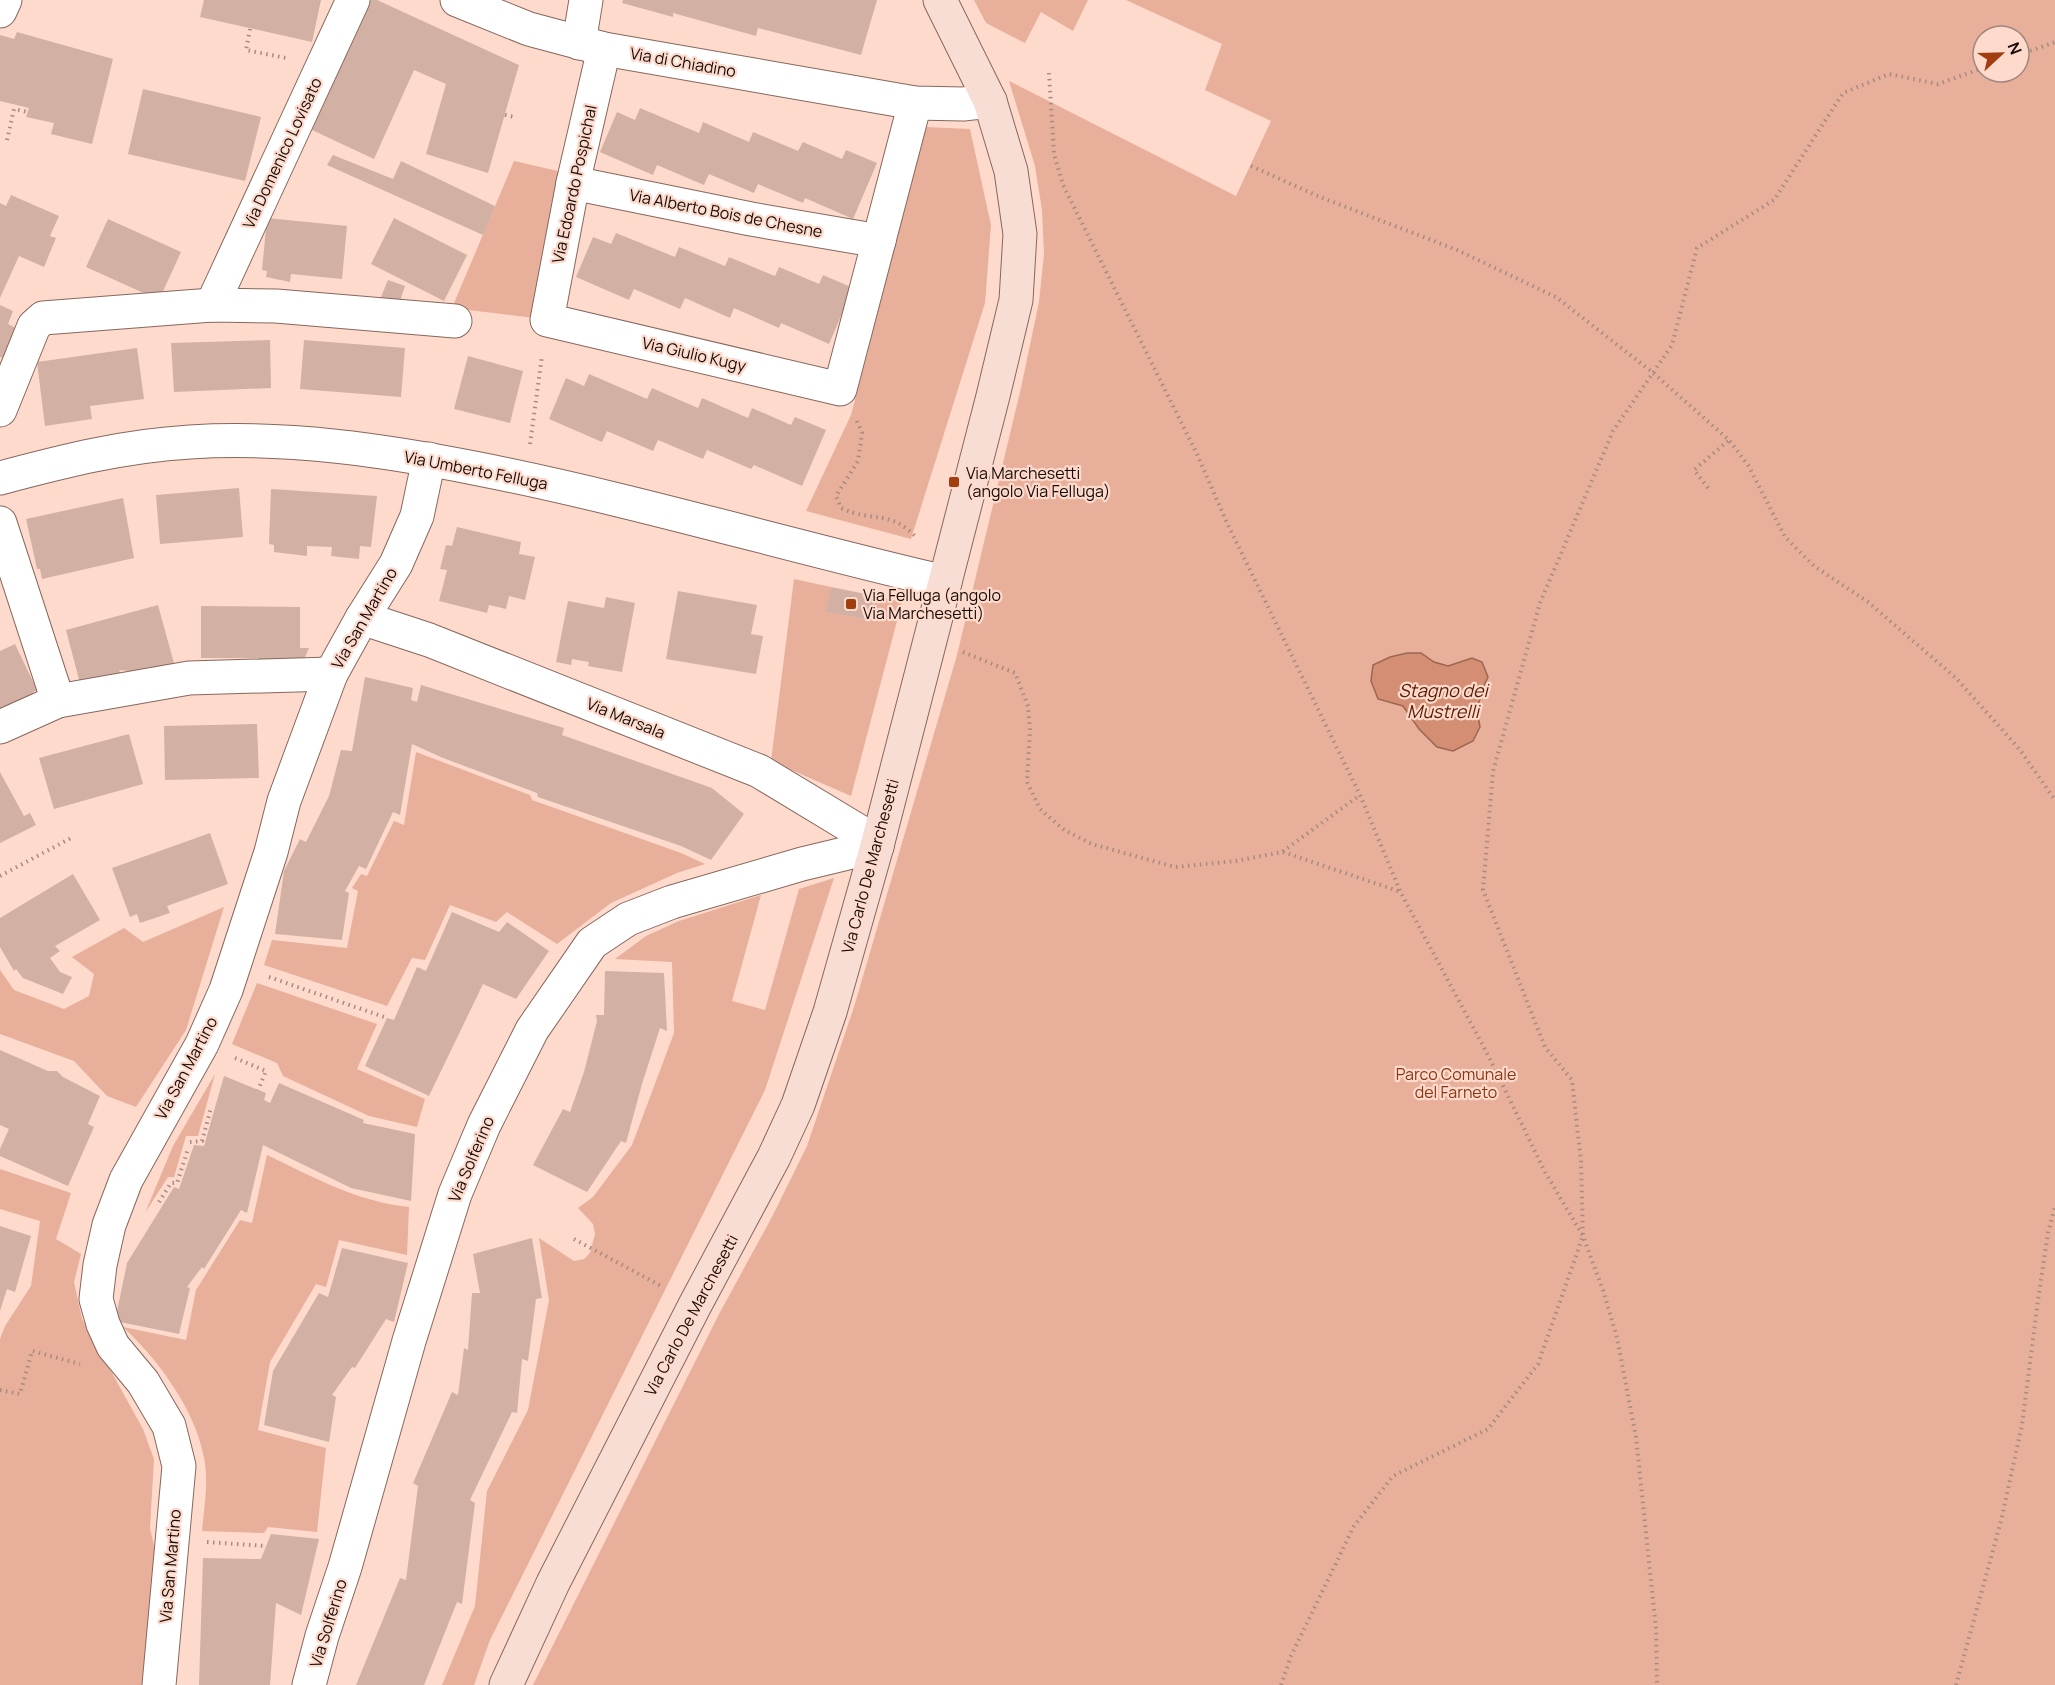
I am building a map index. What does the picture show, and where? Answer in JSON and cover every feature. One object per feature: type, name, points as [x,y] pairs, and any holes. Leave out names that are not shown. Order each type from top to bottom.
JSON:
[{"type":"main road","name":"Via Carlo De Marchesetti","points":[[506,1685],[553,1583],[695,1305],[774,1157],[798,1105],[831,1012],[877,846],[993,396],[1016,300],[1020,234],[1011,171],[990,101],[940,0]]},
{"type":"street","points":[[0,10],[4,0]]},
{"type":"street","name":"Via Domenico Lovisato","points":[[212,305],[352,0]]},
{"type":"street","name":"Via di Chiadino","points":[[458,0],[529,29],[591,46],[915,103],[963,104],[990,101]]},
{"type":"street","name":"Via Edoardo Pospichal","points":[[547,320],[573,183],[591,46],[586,0]]},
{"type":"street","points":[[840,389],[915,103]]},
{"type":"street","name":"Via Alberto Bois de Chesne","points":[[573,183],[751,219],[879,241]]},
{"type":"street","points":[[0,410],[34,326],[43,318],[212,305],[276,306],[455,321]]},
{"type":"street","name":"Via Giulio Kugy","points":[[547,320],[840,389]]},
{"type":"street","name":"Via Umberto Felluga","points":[[0,478],[114,450],[191,442],[269,442],[337,446],[429,459],[524,478],[649,507],[945,582]]},
{"type":"street","name":"Via San Martino","points":[[159,1685],[179,1466],[169,1426],[143,1382],[113,1347],[103,1324],[96,1299],[100,1265],[109,1225],[126,1180],[202,1044],[226,990],[271,852],[284,801],[332,674],[362,618],[396,564],[417,516],[429,459]]},
{"type":"street","points":[[0,523],[58,701]]},
{"type":"street","name":"Via Marsala","points":[[362,618],[429,640],[759,771],[865,835],[877,846]]},
{"type":"street","points":[[0,727],[58,701],[189,678],[332,674]]},
{"type":"street","name":"Via Solferino","points":[[309,1685],[409,1341],[455,1194],[484,1125],[532,1030],[592,944],[628,919],[672,902],[802,864],[877,846]]},
{"type":"path","points":[[250,29],[246,50],[322,64]]},
{"type":"path","points":[[2031,51],[2055,42]]},
{"type":"path","points":[[1281,1685],[1290,1656],[1354,1526],[1393,1476],[1488,1429],[1538,1364],[1582,1236],[1581,1162],[1572,1080],[1545,1047],[1483,890],[1493,771],[1540,603],[1613,431],[1671,345],[1697,248],[1774,200],[1843,93],[1889,74],[1938,84],[1971,72]]},
{"type":"path","points":[[1048,73],[1054,154],[1063,185],[1197,454],[1227,524],[1360,795],[1401,893],[1483,1046],[1545,1172],[1582,1236],[1603,1290],[1617,1338],[1636,1437],[1656,1629],[1657,1685]]},
{"type":"path","points":[[7,140],[14,109],[28,112]]},
{"type":"path","points":[[505,115],[514,117]]},
{"type":"path","points":[[1251,166],[1320,197],[1457,250],[1556,297],[1652,372],[1729,440],[1748,465],[1785,537],[1814,566],[1868,602],[1957,679],[2020,750],[2055,800]]},
{"type":"path","points":[[529,450],[537,387]]},
{"type":"path","points":[[840,389],[862,433],[858,461],[836,496],[841,508],[857,515],[890,518],[904,525],[918,539]]},
{"type":"path","points":[[1708,488],[1694,470],[1729,440]]},
{"type":"path","points":[[954,649],[1015,673],[1028,706],[1030,730],[1027,782],[1041,809],[1064,830],[1092,844],[1175,867],[1236,861],[1282,852],[1360,795]]},
{"type":"path","points":[[0,876],[71,838]]},
{"type":"path","points":[[1282,852],[1401,893]]},
{"type":"path","points":[[264,975],[387,1018]]},
{"type":"path","points":[[232,1058],[266,1071],[258,1090]]},
{"type":"path","points":[[1956,1685],[2001,1521],[2022,1425],[2048,1233],[2055,1206]]},
{"type":"path","points":[[574,1239],[695,1305]]},
{"type":"path","points":[[0,1390],[20,1394],[32,1351],[86,1366]]},
{"type":"path","points":[[195,1542],[266,1545]]},
{"type":"green space","points":[[974,0],[1088,0],[1073,31],[1041,12],[1025,43],[986,23]]},
{"type":"green space","name":"Parco Comunale del Farneto","points":[[1126,0],[2055,0],[2055,1685],[533,1685],[718,1316],[773,1215],[807,1146],[854,1007],[957,655],[1021,388],[1039,302],[1044,254],[1042,210],[1035,166],[1009,81],[1236,196],[1271,121],[1205,90],[1222,44]]},
{"type":"green space","points":[[926,127],[970,129],[991,225],[985,303],[911,539],[806,511],[851,415]]},
{"type":"green space","points":[[514,161],[562,172],[535,318],[452,308]]},
{"type":"green space","points":[[794,579],[831,587],[827,612],[871,620],[876,596],[902,602],[851,796],[771,761]]},
{"type":"green space","points":[[416,752],[530,795],[532,800],[681,853],[705,864],[677,873],[611,903],[557,944],[507,912],[496,922],[450,905],[425,960],[412,958],[387,1006],[264,965],[272,940],[347,948],[358,891],[352,888],[361,874],[367,876],[394,821],[404,825]]},
{"type":"green space","points":[[834,878],[765,1090],[490,1640],[474,1685],[442,1685],[475,1606],[487,1491],[528,1410],[549,1300],[539,1238],[574,1261],[584,1259],[590,1253],[595,1234],[593,1224],[578,1208],[593,1197],[632,1145],[674,1033],[672,962],[615,959],[646,936],[679,921],[761,895],[732,1001],[765,1010],[799,889]]},
{"type":"green space","points":[[224,907],[186,1030],[136,1107],[107,1096],[74,1061],[0,1034],[0,970],[14,990],[64,1009],[89,996],[94,974],[72,957],[124,928],[143,942]]},
{"type":"green space","points":[[257,983],[377,1024],[357,1069],[425,1099],[417,1127],[369,1116],[283,1076],[277,1063],[232,1044]]},
{"type":"green space","points":[[215,1074],[198,1136],[186,1136],[174,1177],[168,1177],[145,1213],[173,1146]]},
{"type":"green space","points":[[267,1155],[354,1194],[409,1207],[407,1255],[339,1240],[326,1287],[316,1284],[270,1362],[258,1430],[326,1448],[317,1532],[268,1527],[264,1533],[202,1531],[206,1476],[200,1440],[174,1387],[149,1354],[123,1327],[186,1340],[196,1290],[240,1220],[252,1223]]},
{"type":"green space","points":[[0,1169],[71,1193],[56,1239],[81,1254],[74,1282],[82,1319],[143,1429],[154,1459],[150,1528],[157,1559],[147,1680],[141,1685],[0,1685],[0,1339],[5,1326],[31,1286],[40,1221],[0,1209]]},
{"type":"water","name":"Stagno dei Mustrelli","points":[[1421,653],[1434,662],[1448,666],[1472,658],[1482,662],[1488,677],[1477,711],[1480,727],[1473,741],[1453,751],[1437,747],[1419,729],[1403,706],[1378,699],[1371,681],[1373,665],[1390,657]]},
{"type":"building","points":[[204,0],[321,0],[312,42],[200,17]]},
{"type":"building","points":[[371,0],[377,0],[519,65],[488,173],[426,154],[446,84],[414,70],[374,159],[312,130]]},
{"type":"building","points":[[623,0],[877,0],[861,55],[758,28],[756,36],[673,13],[673,17],[622,3]]},
{"type":"building","points":[[17,32],[113,59],[92,144],[51,134],[54,123],[26,117],[29,108],[0,101],[0,35],[14,39]]},
{"type":"building","points":[[143,89],[261,117],[245,181],[128,154]]},
{"type":"building","points":[[640,108],[699,133],[703,122],[749,142],[753,132],[798,151],[803,142],[842,159],[846,150],[877,163],[853,219],[805,198],[803,203],[758,184],[754,193],[709,174],[704,185],[657,165],[653,175],[600,152],[617,112],[635,120]]},
{"type":"building","points":[[333,155],[393,179],[401,161],[495,206],[483,235],[327,165]]},
{"type":"building","points":[[11,195],[59,216],[50,236],[56,238],[44,267],[19,256],[0,298],[0,203],[6,206]]},
{"type":"building","points":[[267,218],[347,226],[342,279],[291,274],[290,282],[266,277],[267,271],[262,270]]},
{"type":"building","points":[[394,218],[467,255],[444,301],[371,264]]},
{"type":"building","points":[[108,219],[181,252],[159,300],[86,267]]},
{"type":"building","points":[[616,233],[675,257],[679,247],[725,266],[729,257],[775,276],[779,267],[819,284],[823,275],[853,288],[829,344],[781,323],[779,328],[734,308],[730,318],[685,298],[680,309],[634,289],[629,300],[576,277],[593,237],[611,244]]},
{"type":"building","points":[[388,280],[405,286],[398,307],[378,304]]},
{"type":"building","points":[[0,305],[13,311],[8,324],[16,328],[3,358],[0,357]]},
{"type":"building","points":[[270,340],[271,388],[174,392],[171,343]]},
{"type":"building","points":[[304,340],[405,348],[401,397],[300,389]]},
{"type":"building","points":[[137,348],[144,399],[90,406],[92,419],[45,426],[37,362]]},
{"type":"building","points":[[468,356],[523,371],[510,423],[454,409]]},
{"type":"building","points":[[589,374],[647,399],[652,388],[698,408],[702,398],[748,418],[752,408],[791,425],[795,417],[826,430],[802,486],[754,465],[751,469],[707,450],[703,459],[658,440],[653,451],[607,431],[602,442],[549,419],[566,378],[584,386]]},
{"type":"building","points":[[239,488],[243,537],[160,544],[156,495]]},
{"type":"building","points":[[271,489],[377,496],[371,547],[360,546],[359,559],[331,556],[332,547],[307,546],[307,556],[274,552],[274,545],[269,544]]},
{"type":"building","points":[[123,498],[134,558],[42,579],[40,569],[37,569],[26,519]]},
{"type":"building","points":[[457,527],[521,542],[519,554],[535,557],[525,600],[509,596],[506,609],[489,605],[487,613],[439,601],[447,570],[440,569],[446,545],[452,546]]},
{"type":"building","name":"Via Felluga (angolo Via Marchesetti)","points":[[831,587],[876,596],[871,620],[826,612]]},
{"type":"building","points":[[678,591],[757,605],[751,634],[763,636],[756,674],[666,659]]},
{"type":"building","points":[[606,597],[635,603],[622,672],[588,666],[589,662],[572,659],[571,665],[556,662],[568,601],[604,608]]},
{"type":"building","points":[[158,605],[175,667],[131,677],[130,671],[119,670],[122,676],[81,687],[66,630]]},
{"type":"building","points":[[201,606],[300,607],[300,648],[309,648],[300,669],[259,669],[258,658],[201,658]]},
{"type":"building","points":[[15,644],[37,690],[33,692],[37,700],[0,715],[0,651]]},
{"type":"building","points":[[365,677],[413,688],[411,700],[417,702],[421,685],[564,728],[562,735],[712,788],[744,814],[711,860],[681,846],[538,797],[537,793],[412,744],[400,815],[393,812],[366,869],[359,866],[345,891],[349,893],[342,940],[275,934],[284,871],[300,839],[306,842],[329,796],[341,750],[352,751]]},
{"type":"building","points":[[257,724],[259,778],[165,780],[164,726]]},
{"type":"building","points":[[129,734],[143,784],[54,809],[39,758]]},
{"type":"building","points":[[0,772],[24,816],[30,813],[36,825],[0,843]]},
{"type":"building","points":[[210,833],[228,884],[167,906],[170,913],[140,923],[137,914],[130,917],[112,868]]},
{"type":"building","points":[[73,874],[100,920],[55,946],[60,951],[50,958],[60,972],[72,977],[63,994],[23,978],[16,969],[14,971],[0,947],[0,918]]},
{"type":"building","points":[[452,912],[499,932],[507,922],[549,951],[516,999],[483,984],[429,1096],[365,1066],[387,1018],[394,1020],[417,967],[426,971]]},
{"type":"building","points":[[605,971],[664,973],[667,1031],[660,1028],[626,1143],[621,1141],[587,1192],[533,1165],[563,1109],[570,1112],[584,1072],[597,1021],[596,1015],[604,1015]]},
{"type":"building","points":[[0,1050],[48,1071],[57,1071],[63,1077],[100,1096],[88,1124],[94,1127],[68,1186],[0,1156],[0,1149],[9,1129],[0,1125]]},
{"type":"building","points":[[224,1076],[266,1093],[264,1100],[270,1103],[279,1083],[364,1120],[363,1123],[415,1134],[411,1201],[351,1188],[263,1145],[247,1213],[241,1210],[204,1269],[202,1267],[187,1287],[190,1288],[179,1334],[115,1321],[127,1263],[174,1187],[179,1189],[194,1145],[204,1146]]},
{"type":"building","points":[[0,1226],[31,1236],[15,1292],[7,1289],[0,1311]]},
{"type":"building","points":[[532,1238],[542,1298],[536,1299],[528,1361],[522,1359],[517,1413],[512,1412],[470,1500],[475,1503],[462,1604],[457,1602],[424,1685],[356,1685],[400,1578],[406,1580],[418,1486],[413,1483],[452,1392],[458,1395],[464,1348],[468,1350],[472,1293],[480,1293],[473,1254]]},
{"type":"building","points":[[342,1248],[408,1263],[394,1322],[386,1319],[355,1368],[352,1367],[332,1395],[336,1397],[329,1442],[264,1425],[273,1371],[319,1293],[328,1297]]},
{"type":"building","points":[[271,1534],[319,1539],[301,1615],[276,1603],[270,1685],[199,1685],[203,1558],[261,1559]]},
{"type":"place","name":"Via Marchesetti (angolo Via Felluga)","points":[[954,482]]},
{"type":"place","name":"Via Felluga (angolo Via Marchesetti)","points":[[851,604]]}]
